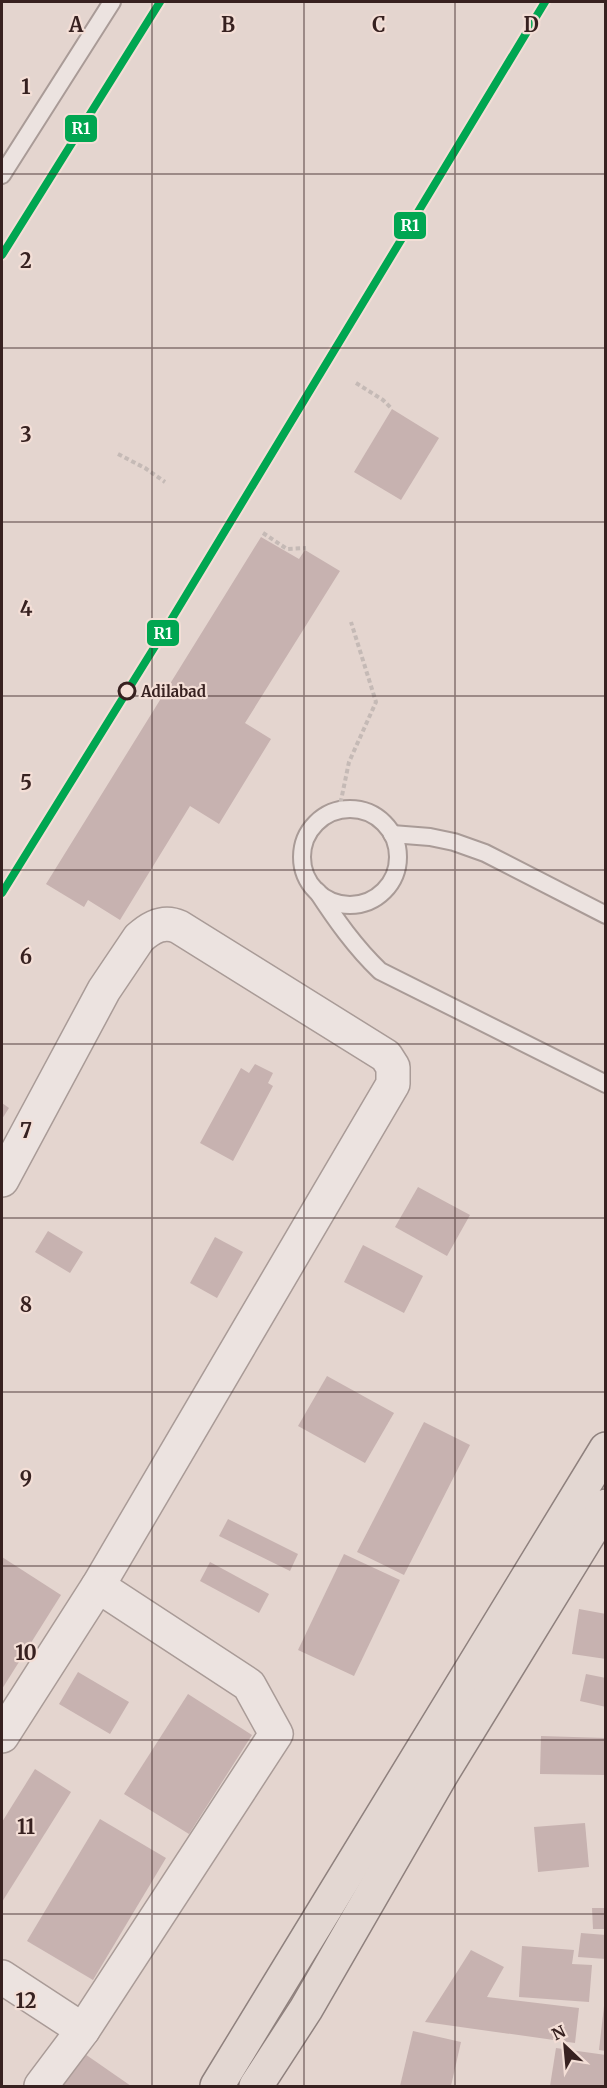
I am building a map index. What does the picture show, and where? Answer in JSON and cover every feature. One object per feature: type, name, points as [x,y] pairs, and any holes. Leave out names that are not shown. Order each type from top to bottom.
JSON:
[{"type":"main road","points":[[217,2086],[606,1449]]},
{"type":"main road","points":[[256,2086],[306,2008],[441,1775],[606,1506]]},
{"type":"street","points":[[2,1180],[104,990],[139,938],[146,931],[163,924],[179,927],[386,1056],[393,1067],[393,1084],[98,1586],[2,1736]]},
{"type":"street","points":[[41,2086],[83,2030],[276,1734],[249,1685],[98,1586]]},
{"type":"street","points":[[2,1977],[83,2030]]},
{"type":"lane","points":[[2,175],[112,2]]},
{"type":"lane","points":[[317,891],[325,898],[347,904],[369,901],[387,887],[397,867],[396,844],[392,834],[381,821],[365,811],[352,809],[339,810],[327,815],[309,832],[302,857],[309,881],[362,954],[380,971],[606,1084]]},
{"type":"lane","points":[[392,834],[430,837],[454,842],[485,853],[606,915]]},
{"type":"path","points":[[356,383],[383,400],[392,409]]},
{"type":"path","points":[[118,454],[165,482]]},
{"type":"path","points":[[263,533],[287,549],[306,548]]},
{"type":"path","points":[[339,810],[349,762],[376,702],[351,622]]},
{"type":"building","points":[[392,409],[439,438],[401,500],[354,472]]},
{"type":"building","points":[[261,537],[299,559],[305,550],[340,571],[245,723],[271,739],[219,824],[190,806],[120,920],[88,900],[84,907],[46,884]]},
{"type":"building","points":[[255,1064],[273,1073],[268,1083],[273,1086],[233,1161],[200,1143],[241,1068],[249,1073]]},
{"type":"building","points":[[2,1103],[9,1108],[2,1119]]},
{"type":"building","points":[[418,1187],[470,1215],[447,1256],[395,1227]]},
{"type":"building","points":[[48,1231],[83,1252],[70,1273],[35,1252]]},
{"type":"building","points":[[215,1237],[243,1252],[217,1298],[190,1283]]},
{"type":"building","points":[[363,1245],[423,1276],[404,1313],[344,1282]]},
{"type":"building","points":[[327,1376],[394,1413],[365,1463],[298,1426]]},
{"type":"building","points":[[424,1422],[470,1445],[404,1575],[357,1552]]},
{"type":"building","points":[[228,1519],[298,1554],[290,1571],[219,1536]]},
{"type":"building","points":[[344,1554],[400,1580],[354,1676],[298,1650]]},
{"type":"building","points":[[2,1557],[61,1595],[2,1689]]},
{"type":"building","points":[[210,1562],[269,1594],[259,1613],[200,1581]]},
{"type":"building","points":[[579,1609],[606,1614],[606,1659],[572,1654]]},
{"type":"building","points":[[78,1672],[129,1702],[110,1734],[59,1704]]},
{"type":"building","points":[[586,1674],[606,1678],[606,1707],[580,1701]]},
{"type":"building","points":[[188,1694],[252,1735],[189,1834],[124,1794]]},
{"type":"building","points":[[541,1736],[606,1738],[606,1775],[540,1774]]},
{"type":"building","points":[[35,1769],[71,1792],[2,1902],[2,1822]]},
{"type":"building","points":[[100,1819],[166,1858],[93,1980],[27,1941]]},
{"type":"building","points":[[585,1823],[589,1867],[538,1872],[534,1827]]},
{"type":"building","points":[[592,1908],[606,1908],[606,1929],[593,1929]]},
{"type":"building","points":[[581,1933],[606,1935],[606,1959],[578,1957]]},
{"type":"building","points":[[522,1946],[574,1950],[572,1964],[592,1965],[589,2002],[519,1997]]},
{"type":"building","points":[[471,1950],[504,1967],[487,1997],[579,2008],[575,2043],[425,2022]]},
{"type":"building","points":[[604,2006],[606,2006],[606,2051],[599,2050]]},
{"type":"building","points":[[413,2031],[461,2042],[451,2086],[400,2086]]},
{"type":"building","points":[[556,2048],[606,2055],[606,2086],[550,2086]]},
{"type":"building","points":[[82,2052],[131,2086],[58,2086]]},
{"type":"transit line","name":"R1","points":[[2,255],[160,2]]},
{"type":"transit line","name":"R1","points":[[2,893],[162,635],[545,2]]},
{"type":"place","name":"Adilabad","points":[[127,691]]}]
